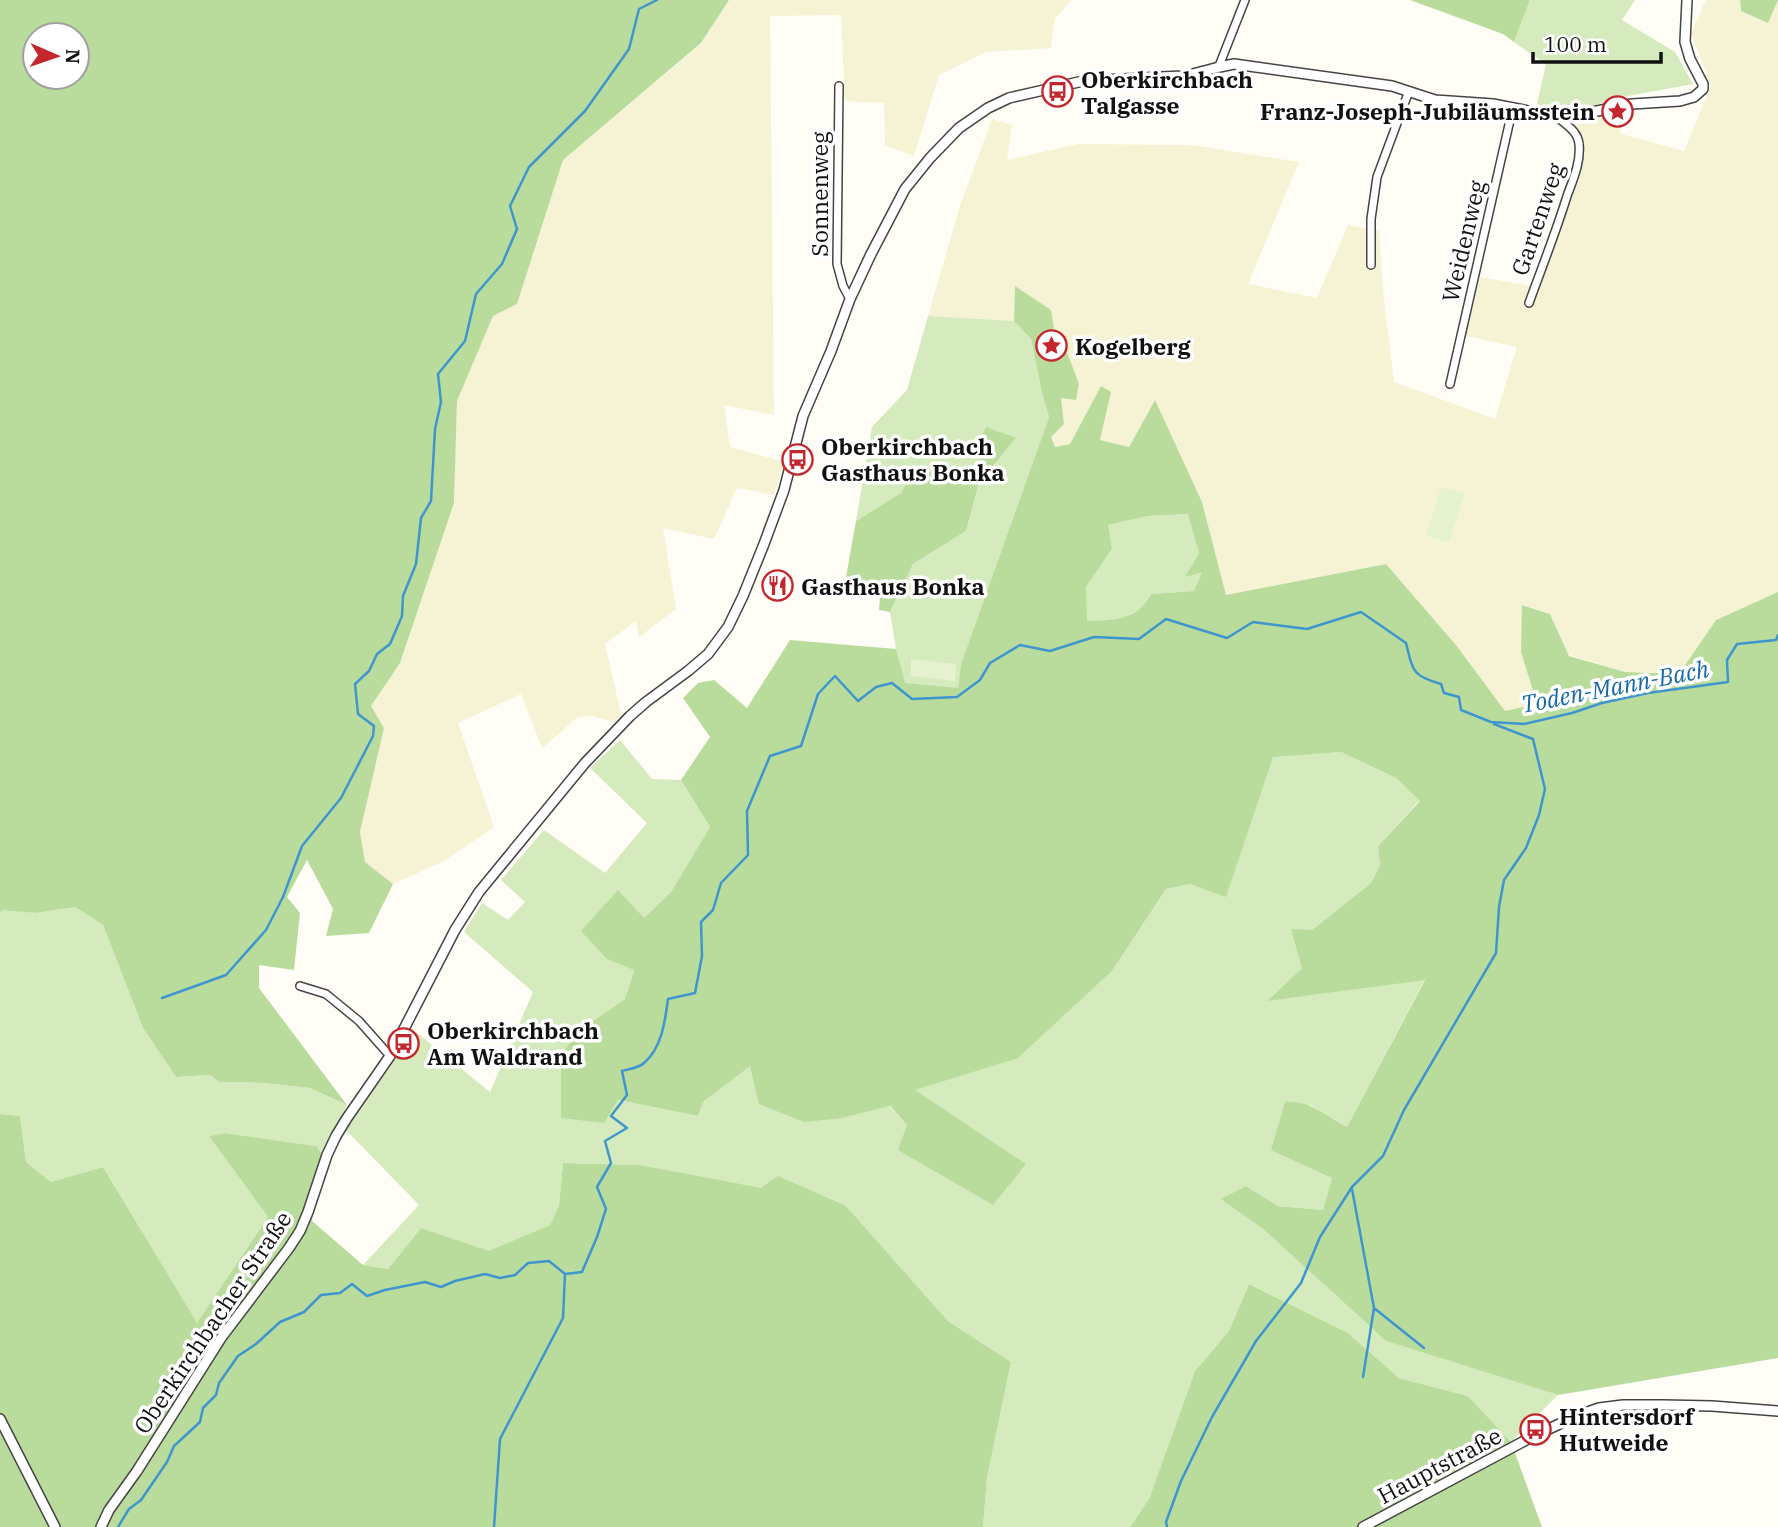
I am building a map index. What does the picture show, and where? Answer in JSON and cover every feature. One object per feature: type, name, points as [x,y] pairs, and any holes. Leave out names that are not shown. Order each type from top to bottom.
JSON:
[{"type":"street","points":[[1219,66],[1245,0]]},
{"type":"street","name":"Oberkirchbacher Straße","points":[[101,1527],[109,1510],[137,1471],[221,1338],[300,1231],[336,1136],[390,1056],[455,930],[479,892],[585,763],[646,702],[708,654],[728,627],[764,544],[783,490],[803,416],[850,299],[905,189],[944,143],[974,116],[1009,98],[1083,81],[1182,76],[1234,64],[1392,86],[1447,102],[1476,102],[1555,116],[1572,116],[1632,104],[1688,100],[1703,89],[1702,79],[1690,59],[1685,43],[1688,0]]},
{"type":"street","name":"Sonnenweg","points":[[839,86],[837,264],[850,299]]},
{"type":"street","points":[[1371,265],[1371,219],[1377,177],[1409,91]]},
{"type":"street","name":"Weidenweg","points":[[1450,384],[1513,107]]},
{"type":"street","name":"Gartenweg","points":[[1529,303],[1558,226],[1579,156],[1576,134],[1555,116]]},
{"type":"street","points":[[300,986],[326,994],[359,1021],[390,1056]]},
{"type":"street","name":"Hauptstraße","points":[[1363,1527],[1528,1439],[1576,1416],[1599,1409],[1623,1405],[1675,1405],[1778,1411]]},
{"type":"street","points":[[0,1419],[55,1527]]},
{"type":"shaded area","points":[[729,0],[1071,0],[1055,19],[1051,48],[986,52],[939,75],[914,156],[885,145],[884,103],[845,101],[841,15],[770,16],[774,415],[724,405],[730,447],[785,462],[774,495],[737,488],[714,539],[663,528],[676,609],[639,637],[636,621],[605,644],[621,714],[615,722],[592,716],[578,717],[542,748],[521,694],[458,723],[494,827],[444,861],[393,884],[365,862],[360,832],[384,728],[371,706],[400,663],[454,503],[457,401],[493,316],[517,304],[563,160],[701,44]]},
{"type":"shaded area","points":[[1706,0],[1740,0],[1741,11],[1767,23],[1778,0],[1778,592],[1716,620],[1679,674],[1625,672],[1569,655],[1550,614],[1523,605],[1521,652],[1537,705],[1505,712],[1456,645],[1386,564],[1226,595],[1202,502],[1154,401],[1129,447],[1100,440],[1111,392],[1101,386],[1070,444],[1055,447],[1051,437],[1064,424],[1047,334],[1016,286],[1014,321],[928,316],[960,206],[992,119],[1012,125],[1007,160],[1078,144],[1192,145],[1299,162],[1248,284],[1317,298],[1348,225],[1379,231],[1394,382],[1495,419],[1517,347],[1466,336],[1480,277],[1537,287],[1570,201],[1582,157],[1578,133],[1568,121],[1618,110],[1621,134],[1684,151],[1711,86],[1691,33]]},
{"type":"green space","points":[[0,0],[729,0],[701,43],[563,160],[517,304],[493,316],[457,401],[454,503],[400,663],[371,706],[384,728],[360,832],[365,862],[393,884],[369,933],[326,936],[333,909],[307,860],[287,897],[300,913],[294,970],[259,965],[259,988],[347,1105],[310,1088],[219,1082],[210,1075],[176,1077],[143,1028],[103,925],[75,907],[36,913],[2,910],[0,913]]},
{"type":"green space","points":[[1410,0],[1530,0],[1514,42],[1503,34]]},
{"type":"green space","points":[[1530,0],[1635,0],[1622,20],[1675,52],[1693,84],[1617,98],[1579,110],[1554,111],[1536,108],[1546,64],[1514,42]]},
{"type":"green space","points":[[1740,0],[1778,0],[1768,23],[1741,11]]},
{"type":"green space","points":[[1015,286],[1051,310],[1054,328],[1047,334],[1049,344],[1065,347],[1079,384],[1076,400],[1061,398],[1064,424],[1051,437],[1055,447],[1070,444],[1101,386],[1111,392],[1100,440],[1129,447],[1155,400],[1202,502],[1226,595],[1386,564],[1456,645],[1505,711],[1537,704],[1521,652],[1522,605],[1550,614],[1569,656],[1625,672],[1679,674],[1716,620],[1778,592],[1778,1358],[1558,1395],[1386,1341],[1263,1229],[1221,1199],[1246,1186],[1278,1206],[1323,1210],[1332,1178],[1271,1150],[1285,1102],[1310,1106],[1347,1127],[1425,980],[1267,1001],[1302,968],[1291,929],[1312,930],[1371,883],[1380,865],[1378,846],[1420,801],[1396,778],[1341,752],[1273,757],[1226,897],[1190,884],[1166,889],[1112,971],[1018,1058],[915,1090],[1026,1164],[993,1205],[898,1150],[907,1125],[890,1106],[843,1118],[804,1122],[759,1104],[750,1066],[703,1102],[698,1116],[618,1100],[604,1123],[561,1118],[561,1056],[577,1032],[625,999],[634,970],[607,959],[581,931],[618,890],[644,918],[671,892],[710,827],[681,780],[710,737],[683,698],[698,683],[714,680],[747,708],[790,640],[896,649],[905,683],[958,688],[961,664],[1049,417],[1031,339],[1014,321]],"holes":[[[1188,514],[1199,553],[1185,577],[1202,572],[1194,591],[1151,594],[1132,614],[1115,619],[1087,621],[1086,587],[1112,549],[1108,525],[1148,516]]]},
{"type":"green space","points":[[928,316],[1014,321],[1031,339],[1049,417],[961,664],[958,689],[904,683],[890,612],[913,564],[966,531],[979,483],[1016,438],[992,440],[964,484],[901,493],[856,521],[872,427],[907,390]]},
{"type":"green space","points":[[986,427],[1016,438],[979,483],[966,531],[913,564],[890,612],[879,610],[881,584],[846,577],[856,521],[901,493],[913,472],[952,472],[964,484],[991,441],[982,436]]},
{"type":"green space","points":[[1441,487],[1465,494],[1449,543],[1426,535]]},
{"type":"green space","points":[[1189,514],[1199,553],[1186,576],[1203,571],[1194,591],[1151,594],[1132,614],[1086,622],[1086,587],[1112,549],[1107,525],[1148,516]]},
{"type":"green space","points":[[911,659],[956,664],[955,681],[911,676]]},
{"type":"green space","points":[[620,740],[652,779],[681,780],[710,827],[671,892],[607,959],[634,969],[625,999],[577,1032],[617,1100],[698,1116],[703,1102],[750,1065],[843,1118],[889,1106],[907,1125],[1026,1164],[914,1090],[1018,1057],[1112,971],[1166,889],[1190,884],[1226,896],[1273,756],[1341,752],[1396,778],[1420,800],[1378,846],[1380,865],[1371,883],[1312,930],[1302,968],[1268,1000],[1425,979],[1347,1127],[1310,1105],[1332,1178],[1323,1210],[1278,1206],[1246,1186],[1222,1199],[1263,1229],[1386,1341],[1558,1395],[1511,1442],[1468,1396],[1399,1378],[1348,1333],[1249,1284],[1229,1331],[1195,1371],[1149,1499],[1130,1527],[983,1527],[987,1478],[1011,1362],[948,1321],[846,1206],[640,1165],[563,1163],[559,1207],[550,1225],[489,1252],[421,1228],[388,1269],[363,1265],[419,1205],[346,1130],[392,1064],[411,1028],[490,1092],[533,992],[464,932],[482,903],[508,920],[525,902],[501,880],[544,830],[605,873],[647,823],[590,768]]},
{"type":"green space","points":[[75,907],[103,925],[143,1028],[176,1077],[210,1075],[219,1082],[310,1088],[347,1105],[323,1155],[316,1146],[225,1133],[209,1136],[268,1217],[197,1324],[103,1167],[51,1182],[26,1162],[20,1116],[0,1114],[0,913],[2,909],[36,913]]},
{"type":"green space","points":[[0,1114],[20,1116],[26,1162],[51,1182],[103,1167],[197,1323],[268,1217],[209,1136],[225,1133],[316,1146],[323,1155],[312,1221],[363,1265],[388,1269],[421,1228],[489,1251],[550,1225],[559,1206],[563,1163],[640,1165],[761,1188],[778,1176],[846,1206],[948,1321],[1011,1362],[987,1478],[983,1527],[0,1527]]},
{"type":"green space","points":[[1249,1284],[1348,1333],[1399,1378],[1468,1396],[1511,1442],[1542,1527],[1130,1527],[1149,1499],[1195,1371],[1229,1331]]},
{"type":"waterway","points":[[162,998],[226,975],[266,930],[283,897],[302,846],[341,798],[373,736],[374,726],[358,714],[355,684],[369,671],[377,654],[390,644],[402,616],[403,596],[416,564],[421,518],[431,501],[435,429],[441,402],[438,374],[465,341],[476,294],[502,264],[517,229],[510,206],[529,167],[585,111],[629,49],[639,9],[657,0]]},
{"type":"waterway","name":"Toden-Mann-Bach","points":[[494,1527],[500,1439],[563,1318],[565,1274],[582,1272],[606,1209],[597,1187],[611,1163],[605,1141],[627,1128],[611,1116],[627,1095],[622,1071],[642,1065],[655,1050],[662,1034],[668,999],[695,993],[702,956],[701,922],[713,910],[721,883],[748,855],[747,811],[770,756],[801,746],[818,694],[835,676],[858,701],[876,687],[892,683],[912,699],[957,697],[980,680],[990,663],[1020,645],[1050,651],[1094,637],[1139,639],[1166,619],[1227,638],[1253,622],[1307,629],[1361,612],[1406,643],[1415,671],[1424,678],[1441,684],[1444,693],[1459,697],[1461,710],[1491,722],[1524,724],[1648,693],[1728,682],[1727,660],[1737,644],[1776,640],[1778,635]]},
{"type":"waterway","points":[[1167,1527],[1166,1522],[1181,1481],[1212,1417],[1256,1341],[1301,1283],[1320,1237],[1352,1187],[1383,1156],[1404,1110],[1496,953],[1504,880],[1526,848],[1539,815],[1545,789],[1533,739],[1494,724]]},
{"type":"waterway","points":[[1352,1189],[1374,1308],[1424,1348]]},
{"type":"waterway","points":[[118,1527],[129,1509],[141,1500],[167,1462],[174,1446],[200,1422],[203,1408],[216,1395],[219,1383],[238,1356],[280,1322],[304,1312],[321,1295],[340,1293],[352,1284],[367,1296],[425,1282],[441,1287],[485,1274],[500,1278],[515,1275],[528,1263],[549,1261],[565,1274]]},
{"type":"waterway","points":[[1363,1377],[1374,1308]]},
{"type":"place","name":"Oberkirchbach Talgasse","points":[[1058,92]]},
{"type":"place","name":"Franz-Joseph-Jubiläumsstein","points":[[1618,111]]},
{"type":"place","name":"Kogelberg","points":[[1052,346]]},
{"type":"place","name":"Oberkirchbach Gasthaus Bonka","points":[[798,459]]},
{"type":"place","name":"Gasthaus Bonka","points":[[778,586]]},
{"type":"place","name":"Oberkirchbach Am Waldrand","points":[[404,1043]]},
{"type":"place","name":"Hintersdorf Hutweide","points":[[1536,1429]]}]
